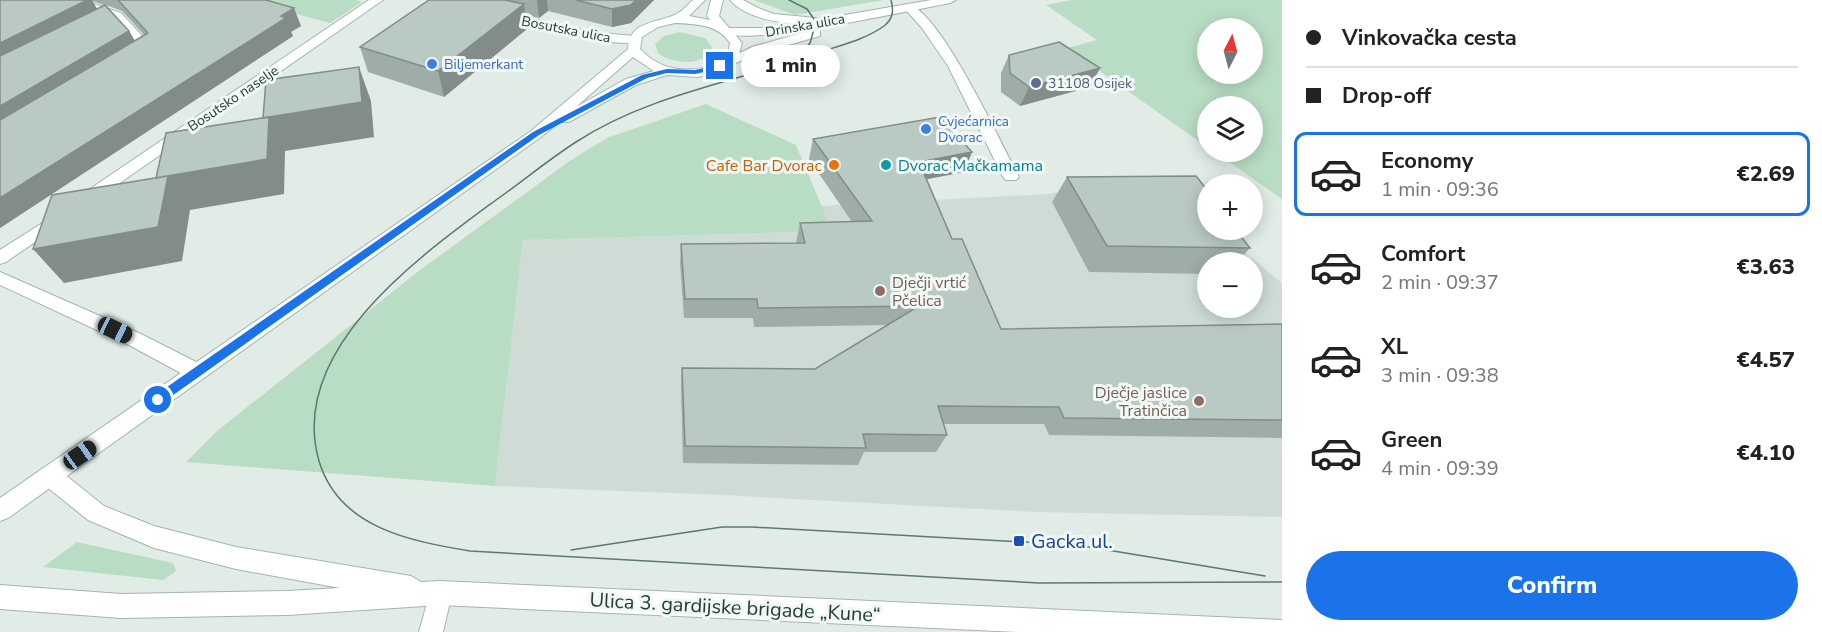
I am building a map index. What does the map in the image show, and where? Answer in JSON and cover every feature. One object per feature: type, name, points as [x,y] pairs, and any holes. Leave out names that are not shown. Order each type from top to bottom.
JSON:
[{"type":"street","points":[[70,0],[117,15],[150,51],[133,63]]},
{"type":"street","name":"Bosutsko naselje","points":[[0,258],[377,0]]},
{"type":"street","points":[[536,134],[634,45],[639,33],[648,26],[684,15],[699,0]]},
{"type":"street","points":[[717,0],[713,16],[736,43],[737,49],[729,61]]},
{"type":"street","points":[[736,0],[767,15],[816,22]]},
{"type":"street","name":"Drinska ulica","points":[[675,19],[700,21],[725,30],[761,33],[950,0]]},
{"type":"street","points":[[910,8],[928,26],[949,56],[1011,177]]},
{"type":"street","name":"Bosutska ulica","points":[[487,13],[634,45]]},
{"type":"street","name":"Drinska ulica","points":[[667,71],[681,73],[709,70],[756,50],[882,13]]},
{"type":"street","points":[[98,25],[117,15]]},
{"type":"street","points":[[634,45],[645,62],[667,71]]},
{"type":"street","points":[[0,511],[536,134],[631,82],[667,71]]},
{"type":"street","points":[[0,278],[134,339],[197,372]]},
{"type":"street","name":"Ulica 3. gardijske brigade „Kune“","points":[[50,476],[96,513],[154,537],[237,558],[440,593]]},
{"type":"street","points":[[431,632],[440,593]]},
{"type":"street","name":"Ulica 3. gardijske brigade „Kune“","points":[[0,597],[121,606],[287,603],[440,593],[1282,632]]},
{"type":"shaded area","points":[[1110,183],[1197,225],[1197,240],[1230,240],[1245,252],[1197,252],[1197,318],[1263,318],[1263,267],[1282,283],[1282,517],[1035,512],[723,495],[495,486],[523,240],[831,231],[821,206],[1047,194]]},
{"type":"green space","points":[[244,0],[356,0],[362,2],[330,23]]},
{"type":"green space","points":[[754,0],[884,0],[795,15]]},
{"type":"green space","points":[[1072,0],[1282,0],[1282,199],[1263,186],[1263,174],[1246,174],[1229,162],[1263,162],[1263,96],[1197,96],[1197,140],[1067,48],[1097,40],[1046,5]]},
{"type":"green space","points":[[680,32],[705,38],[712,47],[709,54],[696,61],[688,62],[672,60],[658,53],[655,44],[664,36]]},
{"type":"green space","points":[[706,104],[796,145],[832,231],[523,240],[495,486],[186,462],[217,431],[420,270],[571,160],[607,138]]},
{"type":"green space","points":[[77,542],[173,563],[176,571],[163,580],[43,567]]},
{"type":"building","points":[[0,0],[87,0],[0,43]]},
{"type":"building","points":[[118,0],[266,0],[294,8],[281,16],[286,18],[0,198],[0,120],[148,33]]},
{"type":"building","points":[[429,0],[505,0],[524,4],[438,71],[360,47]]},
{"type":"building","points":[[576,0],[636,0],[631,5],[612,9]]},
{"type":"building","points":[[105,5],[129,31],[0,106],[0,56]]},
{"type":"building","points":[[1059,42],[1100,68],[1029,87],[1010,73],[1009,55]]},
{"type":"building","points":[[359,67],[362,102],[263,118],[266,80]]},
{"type":"building","points":[[269,117],[267,159],[168,176],[158,227],[33,249],[52,195],[156,178],[166,133]]},
{"type":"building","points":[[940,117],[972,152],[919,162],[952,239],[962,239],[1001,329],[1282,324],[1282,420],[1064,418],[1059,407],[938,406],[947,435],[863,434],[866,448],[685,446],[682,368],[815,369],[919,306],[758,308],[757,299],[685,299],[681,244],[805,243],[800,223],[872,221],[813,139]]},
{"type":"building","points":[[1196,176],[1197,240],[1244,240],[1250,248],[1107,246],[1067,177]]},
{"type":"tram line","points":[[789,0],[807,9],[816,22],[810,43],[797,58]]},
{"type":"tram line","points":[[891,0],[891,18],[884,26],[868,35],[785,64],[662,101],[604,126],[555,156],[465,223],[398,278],[367,310],[341,344],[322,381],[314,420],[319,461],[329,484],[343,502],[360,516],[379,527],[401,536],[470,551],[1039,583],[1282,582]]},
{"type":"tram line","points":[[571,550],[722,527],[752,527],[1077,545],[1265,576]]},
{"type":"place","name":"Biljemerkant","points":[[432,64]]},
{"type":"place","name":"31108 Osijek","points":[[1036,83]]},
{"type":"place","name":"Cvjećarnica Dvorac","points":[[926,129]]},
{"type":"place","name":"Cafe Bar Dvorac","points":[[834,165]]},
{"type":"place","name":"Dvorac Mačkamama","points":[[886,165]]},
{"type":"place","name":"Dječji vrtić Pčelica","points":[[880,291]]},
{"type":"place","name":"Dječje jaslice Tratinčica","points":[[1199,401]]},
{"type":"place","name":"Gacka ul.","points":[[1019,541]]},
{"type":"route","points":[[158,400],[536,134],[644,76],[667,71],[695,72],[720,66]]}]
